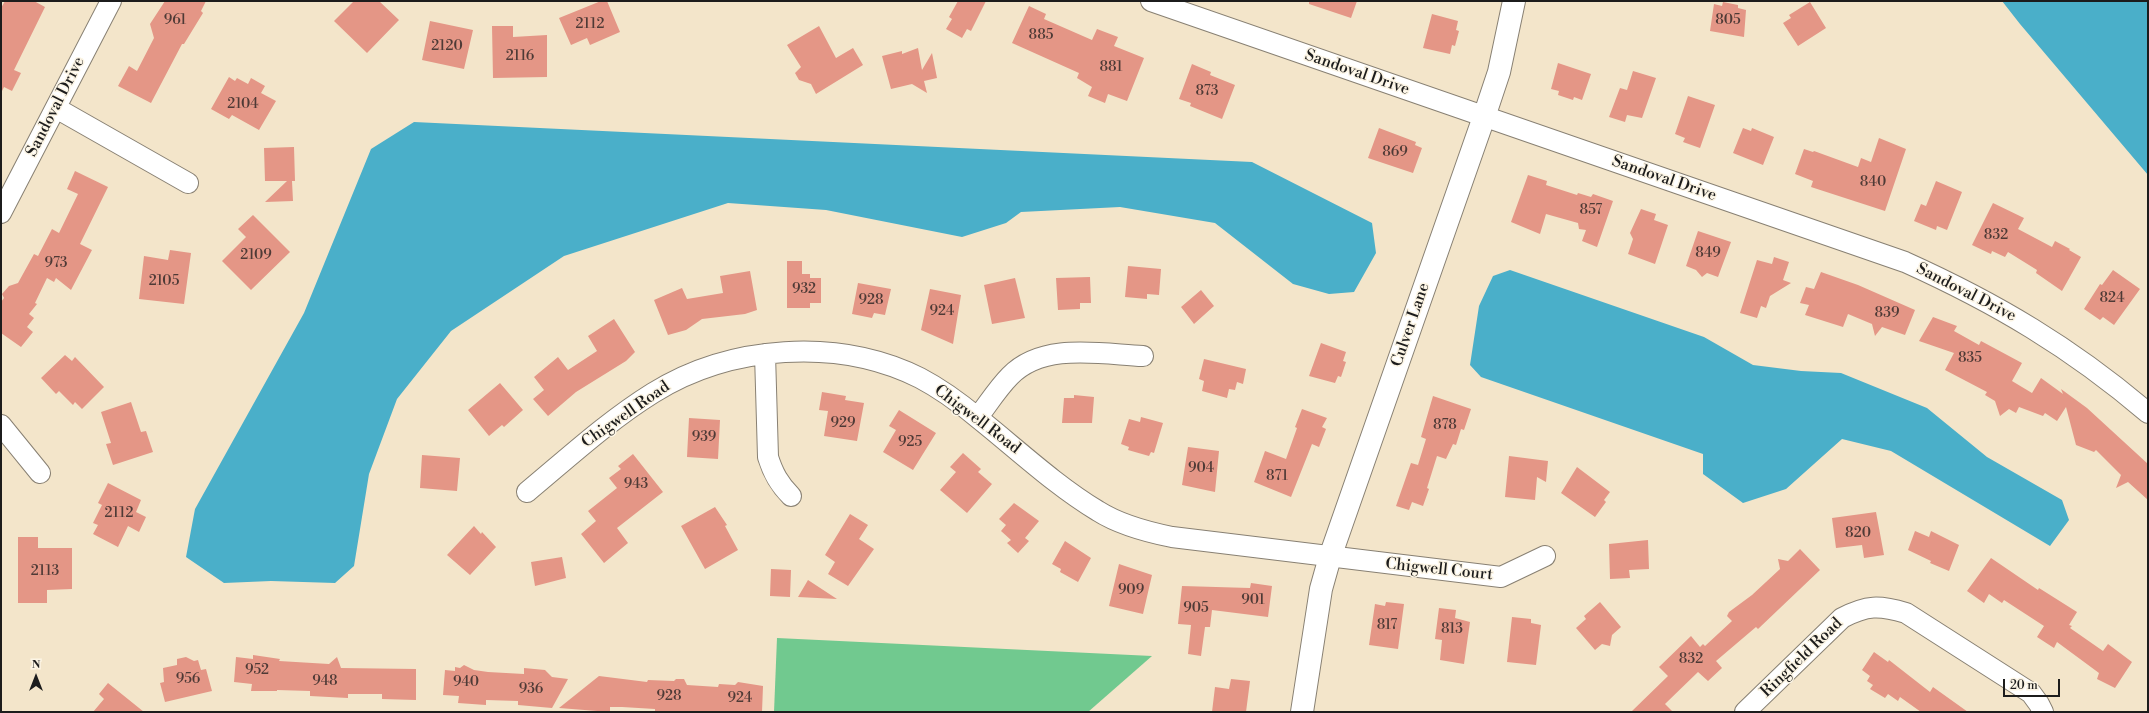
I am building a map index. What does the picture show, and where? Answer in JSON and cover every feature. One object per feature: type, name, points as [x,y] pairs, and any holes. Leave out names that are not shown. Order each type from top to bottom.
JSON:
[{"type":"street","name":"Sandoval Drive","points":[[1,213],[111,1]]},
{"type":"street","name":"Sandoval Drive","points":[[1151,1],[1904,262],[1959,286],[2012,315],[2074,355],[2148,413]]},
{"type":"street","name":"Culver Lane","points":[[1302,712],[1321,589],[1330,557],[1499,72],[1514,1]]},
{"type":"street","points":[[56,108],[188,183]]},
{"type":"street","name":"Chigwell Road","points":[[527,492],[609,424],[653,393],[683,376],[716,364],[765,354],[806,352],[842,355],[877,362],[918,378],[946,393],[978,417],[1047,476],[1099,512],[1120,522],[1172,537],[1330,557]]},
{"type":"street","points":[[978,417],[1010,375],[1035,359],[1067,352],[1143,356]]},
{"type":"street","points":[[765,354],[768,457],[773,473],[782,487],[791,496]]},
{"type":"street","points":[[1,424],[40,473]]},
{"type":"street","name":"Chigwell Court","points":[[1330,557],[1501,576],[1545,556]]},
{"type":"street","name":"Ringfield Road","points":[[1745,712],[1842,618],[1857,610],[1870,607],[1887,607],[1906,613],[2031,693],[2043,712]]},
{"type":"green space","points":[[777,638],[1152,656],[1088,712],[774,712]]},
{"type":"water","points":[[2002,1],[2148,1],[2148,175],[2020,24]]},
{"type":"water","points":[[414,122],[1252,162],[1372,223],[1376,253],[1354,292],[1329,294],[1293,284],[1215,223],[1120,207],[1021,212],[1006,223],[962,237],[826,210],[728,203],[564,256],[451,331],[397,399],[369,474],[354,566],[335,583],[271,581],[224,583],[186,557],[195,509],[304,313],[371,149]]},
{"type":"water","points":[[1510,270],[1704,337],[1753,365],[1801,371],[1841,373],[1927,408],[1987,457],[2062,500],[2069,520],[2050,546],[1891,451],[1842,439],[1786,489],[1743,503],[1703,474],[1703,454],[1481,377],[1470,365],[1479,306],[1493,276]]},
{"type":"building","points":[[5,1],[34,1],[45,7],[14,70],[21,73],[12,91],[4,87],[1,93],[1,8]]},
{"type":"building","points":[[165,1],[206,1],[201,11],[203,13],[184,44],[182,44],[151,103],[118,86],[129,66],[137,71],[154,38],[150,24]]},
{"type":"building","points":[[354,1],[379,1],[399,20],[367,53],[334,21]]},
{"type":"building","points":[[601,1],[607,1],[620,32],[590,45],[587,38],[571,45],[559,18]]},
{"type":"building","points":[[958,1],[986,1],[971,31],[967,29],[962,38],[946,29],[952,19],[949,17]]},
{"type":"building","points":[[1309,1],[1357,1],[1351,18],[1309,4]]},
{"type":"building","points":[[1723,2],[1738,5],[1738,8],[1746,10],[1744,37],[1710,31],[1714,4],[1722,6]]},
{"type":"building","points":[[1810,2],[1826,28],[1798,46],[1783,23],[1791,18],[1789,15]]},
{"type":"building","points":[[1029,6],[1046,14],[1044,19],[1092,40],[1097,29],[1118,37],[1114,46],[1144,58],[1127,101],[1108,94],[1105,103],[1088,96],[1092,87],[1077,78],[1079,73],[1012,43]]},
{"type":"building","points":[[1432,14],[1458,21],[1456,30],[1459,31],[1455,46],[1452,45],[1450,54],[1423,48]]},
{"type":"building","points":[[430,21],[473,30],[464,69],[422,60]]},
{"type":"building","points":[[492,26],[513,26],[513,37],[547,35],[547,77],[493,78]]},
{"type":"building","points":[[819,26],[836,58],[853,48],[863,65],[816,94],[811,84],[799,80],[795,73],[801,67],[787,45]]},
{"type":"building","points":[[918,48],[922,70],[932,53],[937,78],[924,81],[927,93],[912,84],[891,89],[882,56],[902,51],[902,54]]},
{"type":"building","points":[[1558,63],[1591,74],[1582,100],[1574,97],[1573,100],[1558,95],[1559,91],[1551,89]]},
{"type":"building","points":[[1192,64],[1211,72],[1210,75],[1235,85],[1222,119],[1190,106],[1191,103],[1179,99]]},
{"type":"building","points":[[1633,71],[1656,78],[1642,118],[1627,115],[1625,122],[1609,117],[1620,88],[1627,90]]},
{"type":"building","points":[[229,77],[235,81],[237,78],[248,84],[251,78],[265,86],[261,93],[276,101],[259,130],[232,115],[229,119],[211,109]]},
{"type":"building","points":[[1688,96],[1715,105],[1700,148],[1683,142],[1685,138],[1675,134]]},
{"type":"building","points":[[1379,128],[1416,142],[1415,145],[1422,148],[1413,173],[1368,158]]},
{"type":"building","points":[[1743,128],[1751,131],[1752,128],[1774,137],[1763,165],[1733,153]]},
{"type":"building","points":[[1879,138],[1906,149],[1885,211],[1811,187],[1813,181],[1795,174],[1804,149],[1814,151],[1858,167],[1861,158],[1871,162]]},
{"type":"building","points":[[294,147],[295,181],[292,181],[293,201],[265,202],[287,181],[265,181],[264,148]]},
{"type":"building","points":[[75,171],[108,187],[80,244],[92,250],[71,290],[56,278],[54,282],[47,278],[35,303],[37,304],[29,314],[34,318],[27,327],[33,332],[21,347],[1,333],[1,302],[4,298],[2,294],[9,286],[18,283],[34,254],[38,256],[52,229],[59,233],[78,194],[67,189]]},
{"type":"building","points":[[1528,175],[1547,181],[1546,185],[1577,195],[1578,193],[1591,197],[1593,194],[1613,201],[1597,247],[1582,241],[1586,230],[1579,229],[1578,223],[1546,214],[1540,234],[1511,222]]},
{"type":"building","points":[[1936,181],[1962,192],[1947,230],[1937,226],[1936,230],[1914,221],[1921,204],[1926,206]]},
{"type":"building","points":[[1993,203],[2024,218],[2018,229],[2052,247],[2055,241],[2081,257],[2062,291],[2036,273],[2037,270],[2008,252],[2005,257],[1992,251],[1991,254],[1972,245]]},
{"type":"building","points":[[1641,209],[1656,214],[1654,220],[1668,225],[1655,264],[1628,254],[1633,239],[1630,233]]},
{"type":"building","points":[[253,215],[290,252],[251,290],[222,261],[246,237],[238,229]]},
{"type":"building","points":[[1698,231],[1731,242],[1718,277],[1707,273],[1702,277],[1696,270],[1686,266]]},
{"type":"building","points":[[170,250],[191,253],[184,304],[139,299],[144,256],[168,260]]},
{"type":"building","points":[[1774,257],[1789,262],[1783,280],[1791,283],[1770,296],[1766,308],[1761,306],[1757,318],[1740,313],[1757,260],[1772,264]]},
{"type":"building","points":[[787,261],[802,261],[802,274],[810,274],[810,278],[821,278],[821,303],[810,303],[810,308],[787,308]]},
{"type":"building","points":[[1128,266],[1161,269],[1159,295],[1147,294],[1147,299],[1125,297]]},
{"type":"building","points":[[2113,270],[2140,289],[2114,325],[2103,317],[2100,320],[2084,309],[2100,284],[2102,285]]},
{"type":"building","points":[[750,271],[757,310],[745,314],[702,319],[686,330],[668,335],[654,300],[682,288],[687,299],[723,293],[720,276]]},
{"type":"building","points":[[1821,272],[1858,285],[1915,310],[1905,335],[1882,327],[1875,336],[1872,324],[1848,314],[1843,327],[1805,315],[1809,305],[1800,303],[1806,287],[1814,289]]},
{"type":"building","points":[[1090,277],[1091,303],[1080,303],[1080,309],[1058,310],[1056,278]]},
{"type":"building","points":[[1015,278],[1025,318],[992,324],[984,285]]},
{"type":"building","points":[[858,283],[891,289],[885,315],[874,313],[872,318],[852,314]]},
{"type":"building","points":[[930,289],[961,295],[953,344],[921,330]]},
{"type":"building","points":[[1201,290],[1214,306],[1194,324],[1181,307]]},
{"type":"building","points":[[1933,317],[1957,326],[1954,331],[1979,345],[1981,341],[2022,363],[2012,381],[2032,393],[2041,378],[2063,394],[2061,389],[2087,408],[2148,464],[2148,500],[2128,482],[2116,488],[2121,475],[2096,450],[2094,452],[2076,445],[2066,407],[2057,421],[2045,413],[2043,416],[2019,407],[2016,413],[2009,409],[2000,416],[1995,401],[1985,395],[1987,392],[1945,370],[1954,353],[1919,341]]},
{"type":"building","points":[[614,319],[635,352],[626,361],[576,392],[548,416],[533,399],[544,390],[534,377],[558,357],[568,370],[597,351],[588,336]]},
{"type":"building","points":[[1321,343],[1346,352],[1343,361],[1346,362],[1341,377],[1338,376],[1335,383],[1309,376]]},
{"type":"building","points":[[65,355],[72,361],[75,357],[104,387],[82,409],[75,402],[73,405],[59,391],[56,394],[41,378]]},
{"type":"building","points":[[1204,359],[1246,369],[1243,384],[1237,382],[1235,390],[1229,389],[1227,398],[1202,391],[1204,381],[1199,379]]},
{"type":"building","points":[[500,383],[523,410],[504,427],[502,425],[489,436],[468,410]]},
{"type":"building","points":[[822,392],[846,396],[845,400],[864,403],[857,441],[824,436],[828,411],[819,410]]},
{"type":"building","points":[[1074,395],[1094,397],[1092,423],[1062,423],[1064,398],[1074,398]]},
{"type":"building","points":[[1433,396],[1471,409],[1464,430],[1461,429],[1456,445],[1453,444],[1446,459],[1437,456],[1423,506],[1412,502],[1409,510],[1396,506],[1411,463],[1418,465],[1426,439],[1421,437]]},
{"type":"building","points":[[131,402],[141,432],[146,431],[153,452],[113,465],[106,444],[111,443],[101,412]]},
{"type":"building","points":[[1302,409],[1327,418],[1322,427],[1326,429],[1319,447],[1312,444],[1291,497],[1254,482],[1265,451],[1286,459]]},
{"type":"building","points":[[899,410],[936,433],[913,470],[883,452],[896,430],[889,426]]},
{"type":"building","points":[[1141,417],[1163,423],[1154,453],[1151,452],[1149,456],[1128,450],[1129,447],[1121,444],[1129,419],[1140,422]]},
{"type":"building","points":[[689,418],[720,420],[718,459],[687,457]]},
{"type":"building","points":[[1188,447],[1219,451],[1215,492],[1182,485]]},
{"type":"building","points":[[963,453],[981,469],[978,472],[992,484],[967,513],[940,490],[956,472],[950,467]]},
{"type":"building","points":[[633,454],[663,492],[617,528],[628,543],[604,563],[581,534],[596,521],[588,511],[617,488],[609,478],[621,469],[618,466]]},
{"type":"building","points":[[422,455],[460,458],[457,491],[420,488]]},
{"type":"building","points":[[1509,456],[1548,461],[1546,482],[1537,477],[1535,500],[1505,497]]},
{"type":"building","points":[[1577,467],[1610,492],[1604,500],[1606,502],[1595,517],[1561,493]]},
{"type":"building","points":[[108,483],[141,500],[136,512],[146,517],[139,532],[128,526],[118,547],[93,534],[98,525],[93,523],[102,505],[98,503]]},
{"type":"building","points":[[1014,503],[1039,521],[1025,538],[1029,541],[1018,553],[1007,543],[1011,540],[1001,531],[1006,525],[999,519]]},
{"type":"building","points":[[715,507],[727,525],[725,526],[738,550],[705,569],[681,526]]},
{"type":"building","points":[[1876,512],[1884,555],[1864,558],[1862,545],[1836,548],[1832,518]]},
{"type":"building","points":[[850,514],[868,525],[859,539],[874,549],[848,586],[828,574],[835,562],[825,555]]},
{"type":"building","points":[[474,526],[496,547],[470,575],[447,555]]},
{"type":"building","points":[[1915,531],[1929,537],[1931,531],[1959,545],[1949,571],[1930,563],[1931,561],[1908,550]]},
{"type":"building","points":[[18,537],[38,537],[38,548],[72,548],[72,589],[47,590],[47,603],[18,603]]},
{"type":"building","points":[[1648,540],[1649,569],[1629,570],[1630,578],[1610,579],[1609,544]]},
{"type":"building","points":[[1065,541],[1091,558],[1078,582],[1060,572],[1061,569],[1052,564]]},
{"type":"building","points":[[1800,549],[1820,570],[1758,629],[1756,627],[1716,661],[1722,668],[1708,681],[1698,672],[1665,704],[1673,712],[1631,712],[1668,676],[1659,667],[1691,636],[1700,647],[1703,644],[1705,646],[1732,621],[1727,616],[1729,612],[1752,595],[1780,569],[1778,559],[1788,561]]},
{"type":"building","points":[[562,557],[566,578],[535,586],[531,562]]},
{"type":"building","points":[[1991,558],[2038,590],[2039,588],[2077,612],[2069,625],[2072,626],[2070,628],[2103,651],[2108,644],[2132,662],[2115,688],[2097,679],[2099,673],[2057,642],[2054,648],[2037,637],[2044,626],[2004,600],[2002,603],[1989,594],[1984,603],[1967,591]]},
{"type":"building","points":[[1119,564],[1152,575],[1143,614],[1109,606]]},
{"type":"building","points":[[771,569],[791,570],[790,597],[770,596]]},
{"type":"building","points":[[808,580],[837,599],[798,597]]},
{"type":"building","points":[[1251,583],[1272,586],[1268,617],[1212,610],[1210,627],[1205,627],[1201,656],[1188,654],[1191,625],[1178,624],[1182,586],[1250,588]]},
{"type":"building","points":[[1386,602],[1404,604],[1398,649],[1369,645],[1375,604],[1385,606]]},
{"type":"building","points":[[1600,602],[1621,627],[1612,635],[1610,646],[1602,644],[1595,650],[1576,628],[1586,619],[1584,616]]},
{"type":"building","points":[[1439,608],[1456,610],[1455,618],[1470,622],[1464,664],[1440,660],[1442,640],[1435,639]]},
{"type":"building","points":[[1512,617],[1531,619],[1531,623],[1541,625],[1536,665],[1507,662]]},
{"type":"building","points":[[1874,652],[1888,662],[1889,660],[1930,692],[1933,687],[1968,712],[1921,712],[1900,697],[1898,701],[1888,694],[1885,698],[1870,689],[1873,685],[1867,681],[1870,676],[1862,670]]},
{"type":"building","points":[[253,655],[280,659],[279,661],[329,664],[337,657],[341,668],[416,669],[416,700],[382,699],[382,694],[348,694],[348,698],[310,696],[310,691],[251,691],[252,684],[234,682],[236,657],[253,659]]},
{"type":"building","points":[[186,657],[194,661],[198,660],[201,670],[206,669],[212,691],[165,702],[160,683],[164,682],[163,668],[177,665],[177,659]]},
{"type":"building","points":[[464,665],[474,670],[488,672],[524,674],[524,668],[545,670],[552,677],[568,679],[552,708],[518,705],[518,701],[486,700],[486,705],[458,703],[459,696],[443,695],[445,670],[455,671],[455,667],[460,668]]},
{"type":"building","points":[[599,676],[647,682],[648,680],[674,681],[676,679],[684,679],[687,685],[718,687],[719,684],[735,685],[738,682],[763,686],[762,712],[655,712],[655,709],[610,707],[610,712],[559,708]]},
{"type":"building","points":[[1231,679],[1250,681],[1246,712],[1212,712],[1215,687],[1229,689]]},
{"type":"building","points":[[108,683],[144,712],[93,712],[104,699],[99,694]]}]
